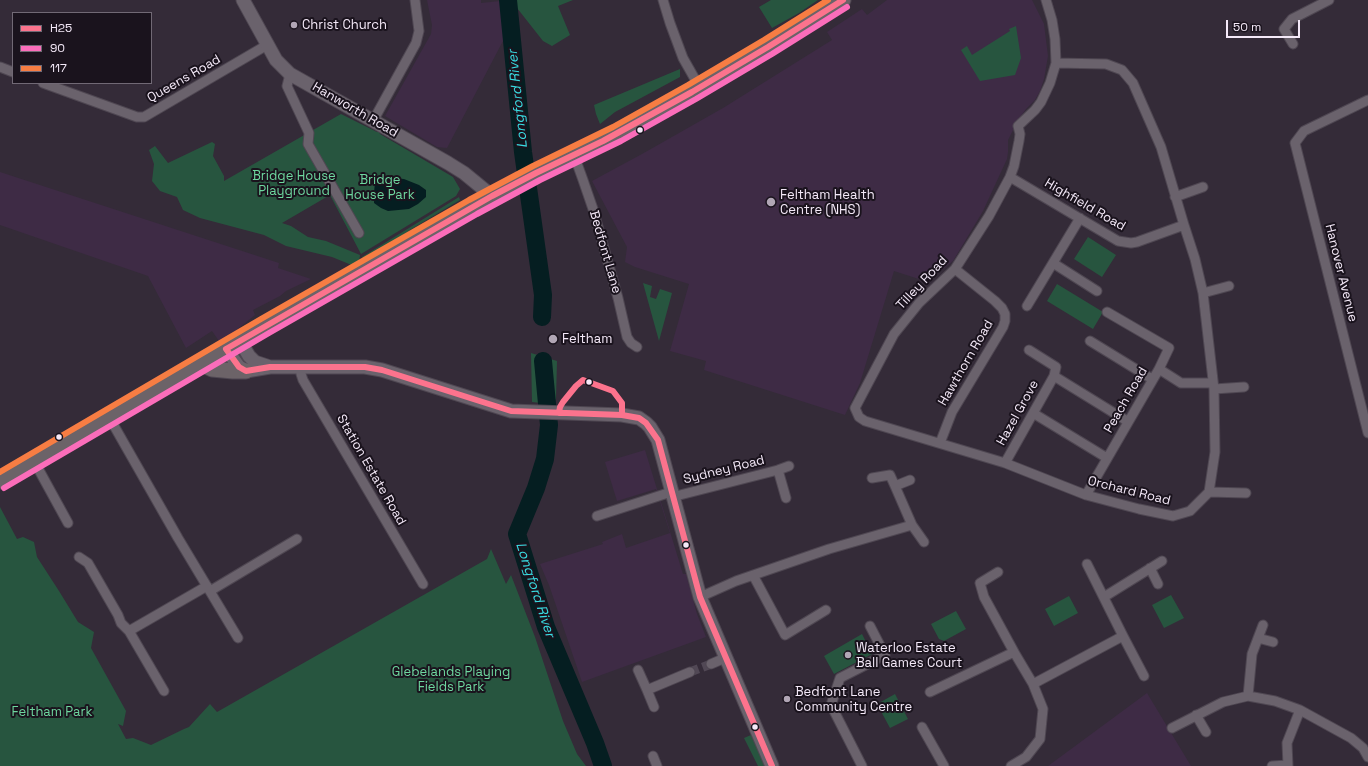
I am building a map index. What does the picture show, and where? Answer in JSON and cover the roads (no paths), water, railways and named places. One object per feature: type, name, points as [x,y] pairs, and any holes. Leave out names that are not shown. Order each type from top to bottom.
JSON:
[{"type":"main road","name":"Hanworth Road","points":[[243,0],[267,45],[279,63],[290,74],[454,166],[492,196]]},
{"type":"main road","points":[[0,481],[375,262],[492,196],[617,134],[700,88],[843,0]]},
{"type":"main road","points":[[240,341],[249,356],[255,362],[270,367]]},
{"type":"main road","points":[[226,349],[239,367],[246,371]]},
{"type":"main road","points":[[205,362],[208,367],[233,371],[246,371],[270,367],[353,366],[382,370],[511,411],[622,415],[639,418],[650,427],[658,440],[700,597],[772,766]]},
{"type":"street","points":[[372,121],[416,43],[419,31],[415,0]]},
{"type":"street","points":[[663,0],[683,58],[700,88]]},
{"type":"street","points":[[1010,177],[1014,166],[1019,141],[1020,134],[1018,126],[1035,110],[1041,102],[1050,83],[1056,63],[1055,39],[1052,20],[1046,0]]},
{"type":"street","points":[[1293,44],[1284,29],[1292,19],[1329,0]]},
{"type":"street","name":"Queens Road","points":[[46,84],[136,117],[144,116],[267,45]]},
{"type":"street","points":[[1056,63],[1106,64],[1122,70],[1133,83],[1161,147],[1195,259],[1203,293],[1214,386],[1215,452],[1209,492],[1246,493]]},
{"type":"street","points":[[0,67],[12,72]]},
{"type":"street","points":[[290,74],[287,86],[309,133],[308,144],[359,233]]},
{"type":"street","name":"Hanover Avenue","points":[[1368,100],[1304,131],[1295,143],[1368,434]]},
{"type":"street","name":"Bedfont Lane","points":[[574,156],[584,180],[593,209],[618,298],[627,337],[631,343],[637,347]]},
{"type":"street","name":"Highfield Road","points":[[1010,177],[1118,241],[1131,243],[1184,225]]},
{"type":"street","name":"Tilley Road","points":[[855,408],[894,334],[919,302],[956,269],[989,216],[1010,177]]},
{"type":"street","points":[[1175,197],[1203,187]]},
{"type":"street","points":[[1027,306],[1080,218]]},
{"type":"street","points":[[1053,263],[1097,291]]},
{"type":"street","name":"Hawthorn Road","points":[[940,443],[952,412],[1003,327],[1005,321],[1005,314],[1002,308],[956,269]]},
{"type":"street","points":[[1203,293],[1230,286]]},
{"type":"street","points":[[1107,312],[1169,348],[1159,369]]},
{"type":"street","points":[[1090,340],[1152,379]]},
{"type":"street","points":[[1029,350],[1056,367],[1054,376],[1128,421]]},
{"type":"street","name":"Station Estate Road","points":[[301,367],[301,374],[304,380],[423,584]]},
{"type":"street","name":"Peach Road","points":[[1086,494],[1159,369],[1181,383],[1244,387]]},
{"type":"street","name":"Hazel Grove","points":[[1005,463],[1054,376]]},
{"type":"street","name":"Orchard Road","points":[[855,408],[859,417],[865,421],[1005,463],[1086,494],[1139,509],[1173,516],[1190,511],[1209,492]]},
{"type":"street","points":[[1033,413],[1107,458]]},
{"type":"street","points":[[109,417],[178,538],[238,638]]},
{"type":"street","points":[[34,461],[68,523]]},
{"type":"street","points":[[778,470],[789,466]]},
{"type":"street","name":"Sydney Road","points":[[597,516],[672,494],[778,470],[786,498]]},
{"type":"street","points":[[872,478],[890,475],[912,525],[924,542]]},
{"type":"street","points":[[896,486],[910,480]]},
{"type":"street","points":[[700,597],[736,581],[829,549],[912,525]]},
{"type":"street","points":[[129,630],[209,589],[297,539]]},
{"type":"street","points":[[79,557],[88,562],[121,623],[129,630],[164,691]]},
{"type":"street","points":[[1104,597],[1162,561]]},
{"type":"street","points":[[1087,564],[1144,676]]},
{"type":"street","points":[[1150,568],[1158,584]]},
{"type":"street","points":[[998,572],[980,583],[984,597],[1033,684],[1043,709],[1040,739],[1026,757],[1011,766]]},
{"type":"street","points":[[753,575],[785,635],[826,610]]},
{"type":"street","points":[[1248,696],[1252,654],[1262,625]]},
{"type":"street","points":[[862,766],[831,705],[840,678],[885,655],[870,626]]},
{"type":"street","points":[[1033,684],[1123,636]]},
{"type":"street","points":[[1258,638],[1273,642]]},
{"type":"street","points":[[930,692],[1014,652]]},
{"type":"street","points":[[711,664],[725,658]]},
{"type":"street","points":[[638,670],[654,707]]},
{"type":"street","points":[[647,690],[690,672]]},
{"type":"street","points":[[1172,728],[1223,702],[1248,696],[1274,701],[1300,710],[1365,746],[1368,757]]},
{"type":"street","points":[[1272,766],[1288,765],[1287,743],[1300,710]]},
{"type":"street","points":[[1196,715],[1206,732]]},
{"type":"street","points":[[922,727],[944,766]]},
{"type":"street","points":[[653,756],[657,766]]},
{"type":"waterway","name":"Longford River","points":[[508,0],[523,152],[543,295],[542,317]]},
{"type":"waterway","name":"Longford River","points":[[543,361],[549,425],[545,459],[536,488],[517,534],[546,627],[595,743],[603,766]]},
{"type":"tunnel","points":[[690,672],[711,664]]},
{"type":"place","name":"Christ Church","points":[[294,25]]},
{"type":"place","name":"Feltham Health Centre (NHS)","points":[[771,202]]},
{"type":"place","name":"Feltham","points":[[553,339]]},
{"type":"place","name":"Waterloo Estate Ball Games Court","points":[[848,655]]},
{"type":"place","name":"Bedfont Lane Community Centre","points":[[787,699]]},
{"type":"park label","name":"Bridge House Playground","points":[[294,184]]},
{"type":"park label","name":"Bridge House Park","points":[[380,188]]},
{"type":"park label","name":"Glebelands Playing Fields Park","points":[[451,680]]},
{"type":"park label","name":"Feltham Park","points":[[52,712]]}]
